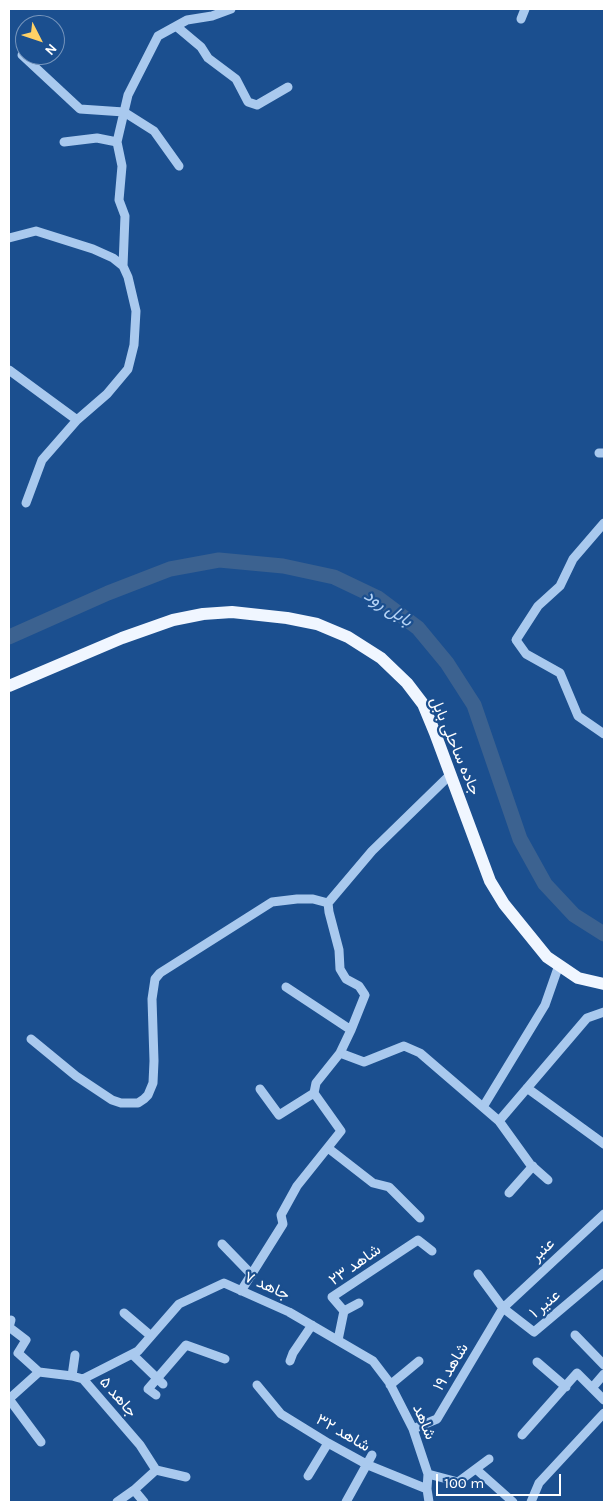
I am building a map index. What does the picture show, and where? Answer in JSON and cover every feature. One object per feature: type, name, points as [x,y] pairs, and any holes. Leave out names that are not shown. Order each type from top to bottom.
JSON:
[{"type":"main road","name":"جاده ساحلی بابل","points":[[9,686],[122,638],[173,620],[203,614],[232,612],[287,618],[317,624],[348,637],[381,658],[407,683],[423,704],[436,733],[490,881],[504,904],[547,957],[578,978],[604,984]]},
{"type":"street","points":[[26,503],[42,460],[77,420],[107,394],[128,369],[134,346],[136,311],[128,277],[123,266],[125,216],[119,200],[122,166],[117,142],[128,95],[158,36],[187,20],[212,16],[231,9]]},
{"type":"street","points":[[521,19],[525,9]]},
{"type":"street","points":[[176,26],[200,47],[208,58],[236,79],[248,102],[257,105],[288,87]]},
{"type":"street","points":[[33,65],[80,109],[124,112],[154,130],[179,166]]},
{"type":"street","points":[[64,142],[97,138],[117,142]]},
{"type":"street","points":[[9,238],[36,230],[94,249],[113,258],[123,266]]},
{"type":"street","points":[[9,370],[77,420]]},
{"type":"street","points":[[604,523],[572,559],[560,586],[538,606],[516,640],[526,654],[560,673],[578,716],[604,734]]},
{"type":"street","points":[[260,1089],[280,1115],[314,1093],[316,1083],[340,1053],[352,1030],[365,995],[359,986],[346,979],[340,969],[339,950],[328,903],[372,851],[451,774]]},
{"type":"street","points":[[31,1039],[93,1089],[121,1103],[138,1103],[148,1095],[153,1083],[152,998],[155,979],[160,973],[272,902],[313,899],[328,903]]},
{"type":"street","points":[[483,1107],[545,1005],[559,965]]},
{"type":"street","points":[[286,987],[352,1030]]},
{"type":"street","points":[[499,1121],[587,1018],[604,1012]]},
{"type":"street","points":[[340,1053],[364,1062],[404,1046],[420,1053],[499,1121],[533,1166],[548,1180]]},
{"type":"street","points":[[527,1088],[604,1144]]},
{"type":"street","points":[[241,1291],[283,1224],[281,1215],[297,1186],[341,1131],[314,1093]]},
{"type":"street","points":[[328,1148],[373,1183],[389,1187],[420,1218]]},
{"type":"street","points":[[509,1193],[533,1166]]},
{"type":"street","name":"عنبر","points":[[503,1308],[604,1214]]},
{"type":"street","name":"شاهد ۲۳","points":[[338,1340],[344,1311],[332,1297],[418,1240],[432,1251]]},
{"type":"street","points":[[222,1244],[252,1275]]},
{"type":"street","name":"عنیر ۱","points":[[503,1308],[534,1332],[604,1273]]},
{"type":"street","points":[[478,1274],[503,1308]]},
{"type":"street","name":"جاهد ۷","points":[[83,1379],[133,1355],[179,1304],[224,1283],[289,1312],[373,1361]]},
{"type":"street","points":[[344,1311],[359,1303]]},
{"type":"street","name":"شاهد ۱۹","points":[[413,1429],[437,1419],[503,1308]]},
{"type":"street","points":[[124,1314],[151,1336]]},
{"type":"street","points":[[10,1320],[9,1327],[26,1340],[18,1353],[39,1372],[9,1399],[41,1442]]},
{"type":"street","points":[[290,1361],[293,1353],[312,1325]]},
{"type":"street","points":[[575,1335],[604,1364]]},
{"type":"street","points":[[156,1395],[148,1389],[160,1382],[186,1345],[225,1360]]},
{"type":"street","points":[[72,1376],[75,1355]]},
{"type":"street","points":[[133,1355],[160,1382]]},
{"type":"street","name":"شاهد","points":[[373,1361],[390,1385],[413,1429],[428,1474],[426,1489],[429,1502]]},
{"type":"street","points":[[390,1385],[419,1361]]},
{"type":"street","points":[[537,1362],[566,1387]]},
{"type":"street","name":"جاهد ۵","points":[[39,1372],[83,1379],[140,1445],[156,1470]]},
{"type":"street","points":[[522,1436],[577,1373],[604,1400]]},
{"type":"street","points":[[592,1388],[604,1374]]},
{"type":"street","name":"شاهد ۳۲","points":[[258,1385],[281,1414],[368,1465],[426,1489]]},
{"type":"street","points":[[530,1502],[539,1483],[604,1413]]},
{"type":"street","points":[[308,1476],[328,1443]]},
{"type":"street","points":[[346,1502],[372,1455]]},
{"type":"street","points":[[428,1474],[458,1482],[477,1470],[489,1459]]},
{"type":"street","points":[[116,1502],[134,1490],[156,1470],[186,1477]]},
{"type":"street","points":[[477,1470],[513,1502]]},
{"type":"street","points":[[134,1490],[144,1502]]},
{"type":"waterway","name":"بابل رود","points":[[9,637],[108,593],[170,569],[219,560],[283,566],[334,577],[378,598],[418,628],[447,663],[474,705],[520,839],[545,884],[574,915],[604,934]]}]
